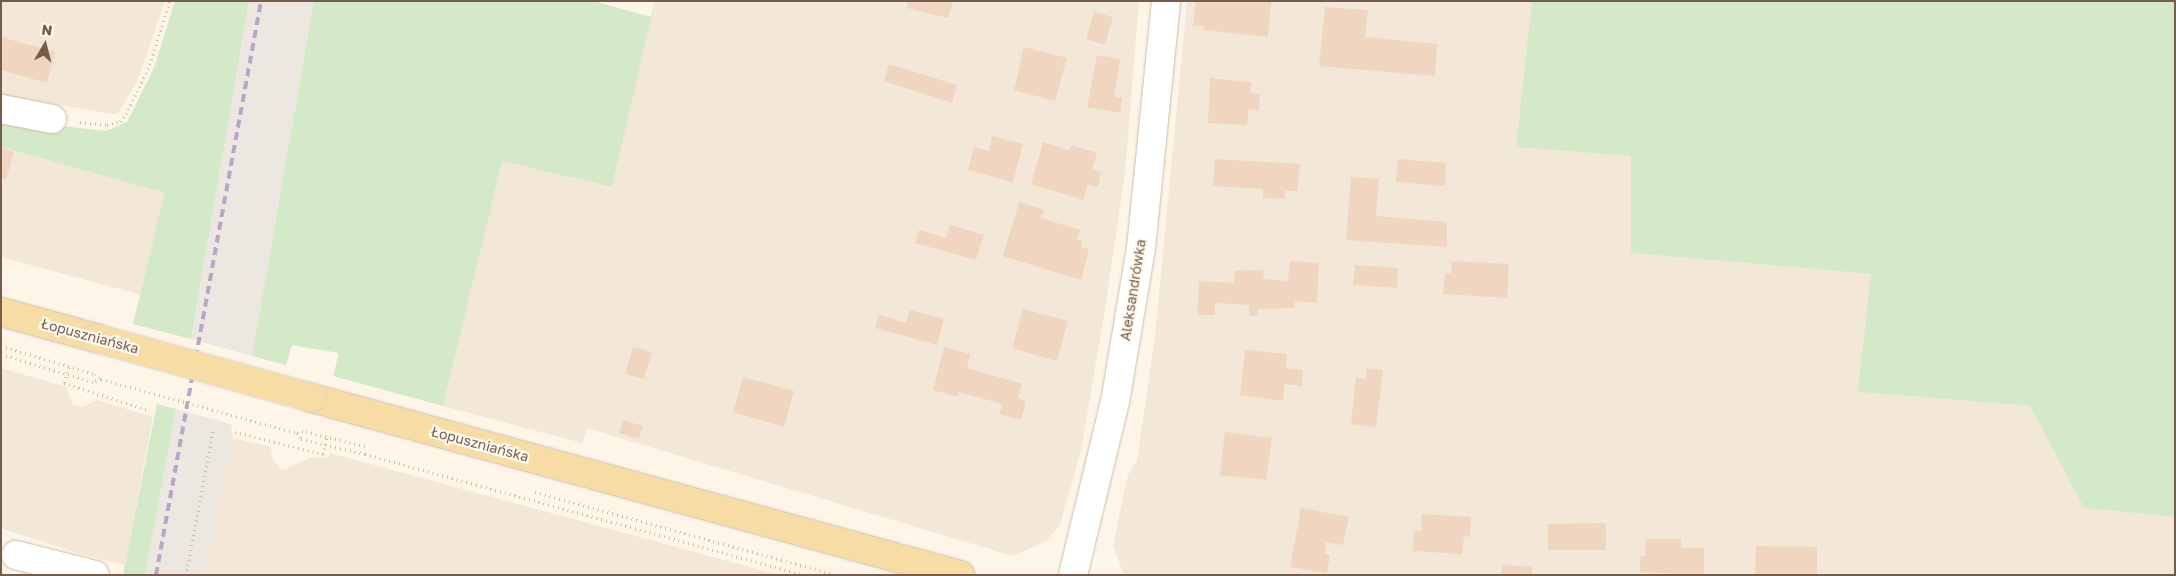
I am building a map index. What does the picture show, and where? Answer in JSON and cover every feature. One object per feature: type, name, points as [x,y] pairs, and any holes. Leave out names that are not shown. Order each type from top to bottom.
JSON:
[{"type":"main road","name":"Łopuszniańska","points":[[1,312],[960,575]]},
{"type":"street","name":"Aleksandrówka","points":[[1073,575],[1115,402],[1141,248],[1166,1]]},
{"type":"street","points":[[1,109],[52,119]]},
{"type":"street","points":[[9,553],[59,575]]},
{"type":"street","points":[[9,553],[95,575]]},
{"type":"path","points":[[52,119],[106,125],[120,122],[148,69],[170,1]]},
{"type":"path","points":[[1,346],[95,374],[100,379],[297,433],[303,431],[367,446]]},
{"type":"path","points":[[1,354],[93,382],[100,379]]},
{"type":"path","points":[[69,367],[64,383],[148,410]]},
{"type":"path","points":[[186,575],[213,431]]},
{"type":"path","points":[[235,432],[323,454],[327,437]]},
{"type":"path","points":[[297,433],[300,439],[805,575]]},
{"type":"path","points":[[530,491],[836,575]]},
{"type":"shaded area","points":[[1,1],[165,1],[137,82],[117,114],[112,114],[1,95]]},
{"type":"shaded area","points":[[249,1],[314,1],[252,356],[191,339]]},
{"type":"shaded area","points":[[654,1],[1139,1],[1125,172],[1106,303],[1081,450],[1060,525],[1046,541],[1013,556],[587,428],[582,443],[443,406],[502,161],[612,187]]},
{"type":"shaded area","points":[[1187,1],[1532,1],[1516,147],[1631,156],[1631,253],[1872,274],[1858,392],[2030,406],[2084,508],[2175,517],[2175,575],[1124,575],[1113,545],[1128,475],[1137,461],[1155,337]]},
{"type":"shaded area","points":[[1,147],[165,193],[142,295],[1,257]]},
{"type":"shaded area","points":[[1,368],[66,387],[73,405],[83,407],[97,400],[153,417],[125,565],[80,554],[1,528]]},
{"type":"shaded area","points":[[176,409],[231,424],[233,438],[204,575],[145,575]]},
{"type":"shaded area","points":[[233,438],[271,447],[272,459],[282,470],[312,457],[329,458],[330,453],[779,575],[204,575]]},
{"type":"green space","points":[[175,1],[249,1],[191,339],[133,324],[165,193],[1,147],[1,119],[106,131],[127,122],[154,68]]},
{"type":"green space","points":[[314,1],[593,1],[651,17],[612,187],[502,161],[443,406],[333,376],[339,353],[292,345],[286,365],[252,356]]},
{"type":"green space","points":[[1532,1],[2175,1],[2175,517],[2084,508],[2030,406],[1858,392],[1871,274],[1631,253],[1631,156],[1516,147]]},
{"type":"green space","points":[[157,404],[176,409],[145,575],[123,575]]},
{"type":"building","points":[[908,1],[953,1],[948,18],[907,8]]},
{"type":"building","points":[[1196,1],[1271,1],[1268,37],[1204,30],[1204,26],[1193,25]]},
{"type":"building","points":[[1325,7],[1368,10],[1365,37],[1437,44],[1435,76],[1319,66]]},
{"type":"building","points":[[1094,12],[1113,17],[1105,45],[1086,39]]},
{"type":"building","points":[[1,37],[55,52],[47,83],[1,70]]},
{"type":"building","points":[[1024,47],[1067,58],[1055,101],[1014,90]]},
{"type":"building","points":[[1097,55],[1120,59],[1114,96],[1122,98],[1120,113],[1087,107]]},
{"type":"building","points":[[889,64],[957,85],[952,103],[884,81]]},
{"type":"building","points":[[1210,78],[1251,82],[1250,93],[1260,94],[1259,111],[1249,109],[1247,125],[1208,123]]},
{"type":"building","points":[[992,136],[1023,144],[1013,182],[968,170],[974,147],[989,151]]},
{"type":"building","points":[[1043,142],[1069,150],[1071,145],[1097,153],[1092,170],[1101,172],[1098,187],[1088,184],[1083,200],[1031,184]]},
{"type":"building","points":[[1,148],[14,152],[6,180],[1,178]]},
{"type":"building","points":[[1215,159],[1300,164],[1297,191],[1285,191],[1285,199],[1263,198],[1263,189],[1213,186]]},
{"type":"building","points":[[1398,159],[1446,163],[1445,186],[1396,182]]},
{"type":"building","points":[[1351,177],[1379,179],[1376,216],[1447,222],[1447,247],[1346,240]]},
{"type":"building","points":[[1019,202],[1044,210],[1041,218],[1080,230],[1077,239],[1082,241],[1081,247],[1089,249],[1081,280],[1003,256]]},
{"type":"building","points":[[950,225],[984,235],[976,260],[915,243],[919,230],[946,238]]},
{"type":"building","points":[[1290,261],[1319,263],[1317,303],[1295,301],[1295,308],[1258,309],[1258,316],[1249,316],[1249,305],[1215,303],[1215,315],[1197,315],[1199,281],[1234,283],[1235,271],[1251,270],[1264,271],[1263,279],[1288,281]]},
{"type":"building","points":[[1452,261],[1509,264],[1507,298],[1443,294],[1445,273],[1451,273]]},
{"type":"building","points":[[1355,265],[1398,268],[1397,288],[1353,285]]},
{"type":"building","points":[[1023,309],[1068,321],[1057,361],[1012,348]]},
{"type":"building","points":[[910,310],[944,319],[937,345],[875,328],[879,315],[906,323]]},
{"type":"building","points":[[633,347],[652,352],[644,379],[625,374]]},
{"type":"building","points":[[944,347],[970,354],[967,368],[1022,384],[1018,398],[1026,401],[1021,420],[1000,414],[1002,404],[959,392],[957,397],[933,390]]},
{"type":"building","points":[[1245,350],[1287,354],[1286,368],[1303,370],[1302,386],[1284,384],[1283,401],[1240,395]]},
{"type":"building","points":[[1367,368],[1383,370],[1376,427],[1351,424],[1356,377],[1366,379]]},
{"type":"building","points":[[743,377],[794,391],[784,427],[733,412]]},
{"type":"building","points":[[623,420],[643,426],[639,439],[619,433]]},
{"type":"building","points":[[1225,432],[1272,438],[1266,480],[1220,475]]},
{"type":"building","points":[[1301,508],[1349,517],[1343,545],[1326,542],[1325,554],[1330,555],[1327,573],[1290,567]]},
{"type":"building","points":[[1422,514],[1471,517],[1470,537],[1464,536],[1462,554],[1413,551],[1414,531],[1421,531]]},
{"type":"building","points":[[1606,523],[1606,550],[1548,550],[1548,524]]},
{"type":"building","points":[[1646,539],[1681,539],[1681,548],[1704,548],[1704,575],[1640,572],[1640,556],[1645,556]]},
{"type":"building","points":[[1756,546],[1817,547],[1817,575],[1755,575]]},
{"type":"building","points":[[1502,565],[1532,567],[1532,575],[1502,575]]},
{"type":"railway","points":[[156,575],[261,1]]}]
